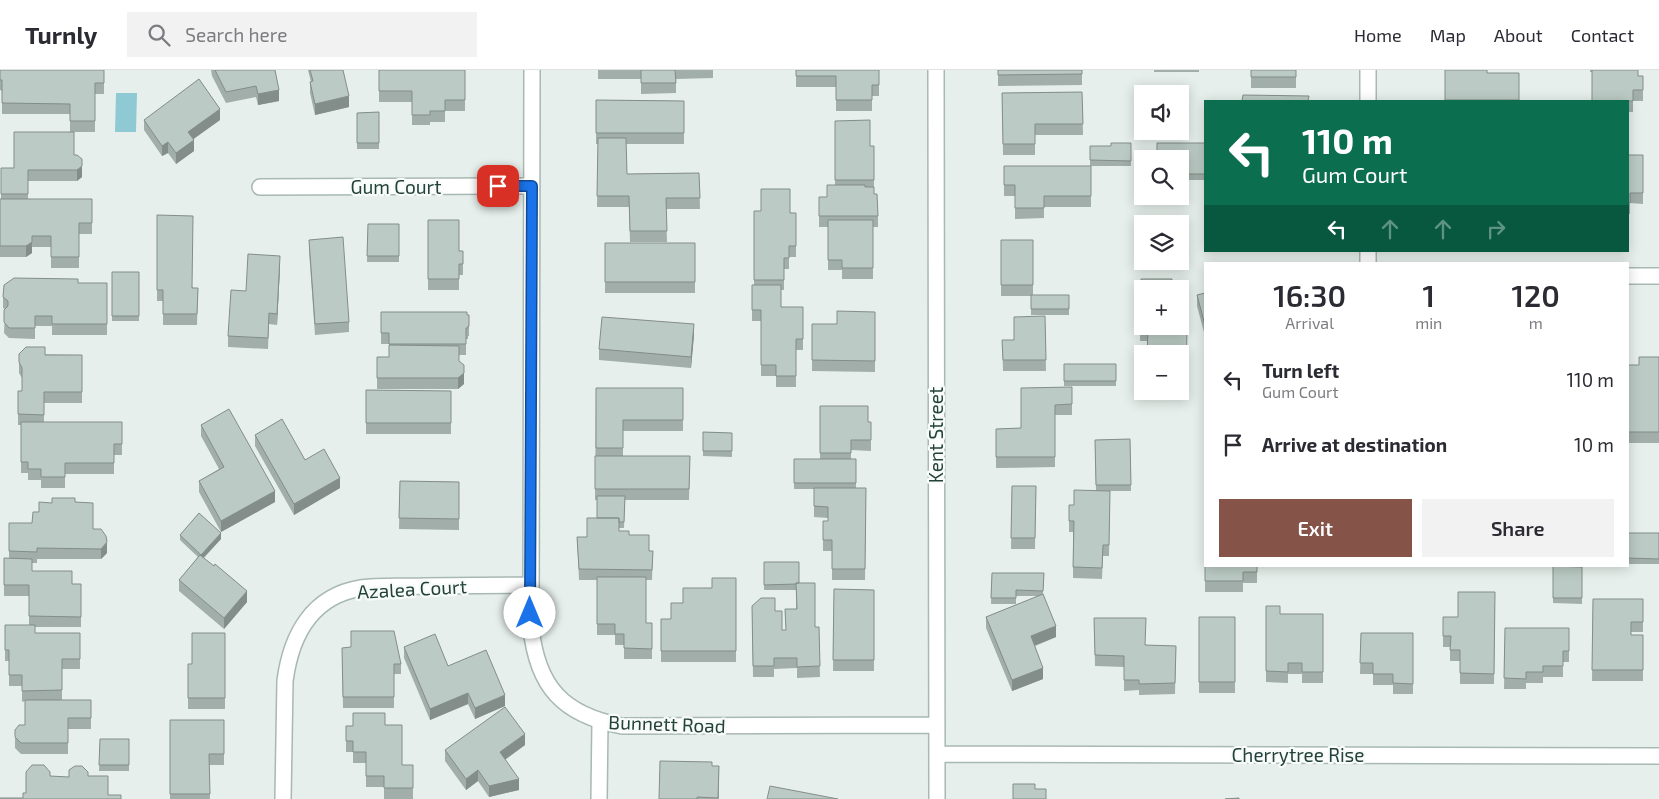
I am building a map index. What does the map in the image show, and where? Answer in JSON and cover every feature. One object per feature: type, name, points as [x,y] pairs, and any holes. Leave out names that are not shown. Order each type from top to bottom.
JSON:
[{"type":"street","name":"Bunnett Road","points":[[532,70],[530,627],[533,647],[540,669],[551,688],[565,703],[580,714],[600,722],[622,726],[936,725]]},
{"type":"street","name":"Kent Street","points":[[936,70],[937,799]]},
{"type":"street","points":[[1368,70],[1368,100]]},
{"type":"street","name":"Gum Court","points":[[260,188],[532,186]]},
{"type":"street","points":[[1629,276],[1659,276]]},
{"type":"street","name":"Azalea Court","points":[[283,799],[285,681],[287,665],[296,639],[319,607],[330,599],[364,588],[530,585]]},
{"type":"street","points":[[599,799],[600,722]]},
{"type":"street","name":"Cherrytree Rise","points":[[937,754],[1659,756]]},
{"type":"water","points":[[116,93],[137,93],[136,132],[115,132]]},
{"type":"building","points":[[0,70],[104,70],[104,83],[95,83],[95,121],[70,121],[70,104],[2,103]]},
{"type":"building","points":[[215,70],[275,70],[279,90],[258,94],[256,86],[226,92]]},
{"type":"building","points":[[310,70],[343,70],[349,96],[315,104],[310,82],[313,81]]},
{"type":"building","points":[[379,70],[465,70],[465,100],[445,100],[445,111],[430,111],[430,115],[412,115],[412,91],[379,91]]},
{"type":"building","points":[[641,70],[675,70],[676,83],[641,83]]},
{"type":"building","points":[[796,70],[879,70],[879,85],[872,85],[872,100],[836,100],[836,76],[796,76]]},
{"type":"building","points":[[998,70],[1082,70],[1082,74],[998,75]]},
{"type":"building","points":[[1251,70],[1296,70],[1296,77],[1251,77]]},
{"type":"building","points":[[1445,70],[1487,70],[1487,73],[1519,73],[1519,100],[1445,100]]},
{"type":"building","points":[[1592,70],[1638,70],[1638,76],[1643,76],[1643,90],[1633,90],[1633,101],[1592,100]]},
{"type":"building","points":[[199,79],[220,109],[188,132],[194,140],[176,153],[168,142],[162,146],[144,120]]},
{"type":"building","points":[[1082,92],[1083,124],[1035,124],[1035,144],[1003,144],[1002,93]]},
{"type":"building","points":[[1243,95],[1309,96],[1308,100],[1242,100]]},
{"type":"building","points":[[596,100],[684,101],[684,133],[596,133]]},
{"type":"building","points":[[379,112],[379,143],[357,143],[357,113]]},
{"type":"building","points":[[870,120],[870,146],[874,146],[874,180],[835,180],[835,121]]},
{"type":"building","points":[[14,132],[74,132],[74,155],[82,159],[82,166],[77,170],[28,170],[28,194],[1,194],[1,168],[14,168]]},
{"type":"building","points":[[598,138],[626,138],[627,174],[699,173],[700,198],[666,198],[667,231],[630,231],[629,196],[597,196]]},
{"type":"building","points":[[1111,143],[1131,143],[1131,161],[1090,160],[1090,146],[1111,146]]},
{"type":"building","points":[[1157,143],[1204,143],[1204,174],[1189,174],[1189,150],[1157,150]]},
{"type":"building","points":[[1629,155],[1643,155],[1643,193],[1630,193],[1630,203]]},
{"type":"building","points":[[1004,166],[1091,166],[1091,196],[1044,196],[1044,208],[1015,208],[1015,185],[1004,185]]},
{"type":"building","points":[[827,185],[865,185],[865,187],[874,187],[874,194],[877,194],[878,216],[819,216],[819,197],[827,197]]},
{"type":"building","points":[[761,189],[790,189],[790,213],[796,213],[796,246],[789,246],[789,258],[784,258],[784,280],[754,280],[754,211],[761,211]]},
{"type":"building","points":[[0,199],[92,199],[92,223],[79,223],[79,257],[51,257],[51,236],[32,236],[32,242],[26,246],[0,246]]},
{"type":"building","points":[[157,215],[193,216],[192,288],[198,288],[197,314],[163,314],[163,290],[157,290]]},
{"type":"building","points":[[428,220],[459,220],[459,251],[463,251],[463,264],[459,264],[459,279],[428,279]]},
{"type":"building","points":[[828,220],[873,220],[873,268],[842,268],[842,260],[828,260]]},
{"type":"building","points":[[368,224],[399,224],[399,256],[367,256]]},
{"type":"building","points":[[343,237],[349,322],[315,324],[309,240]]},
{"type":"building","points":[[1001,240],[1033,240],[1033,285],[1001,285]]},
{"type":"building","points":[[605,243],[695,243],[695,282],[605,282]]},
{"type":"building","points":[[248,254],[280,256],[277,314],[269,313],[268,338],[228,336],[231,290],[246,291]]},
{"type":"building","points":[[112,272],[139,272],[139,316],[112,316]]},
{"type":"building","points":[[14,278],[78,279],[78,283],[107,283],[107,324],[52,324],[52,316],[35,316],[35,328],[9,328],[4,322],[4,310],[8,306],[8,301],[3,297],[4,285]]},
{"type":"building","points":[[1141,279],[1172,279],[1172,280]]},
{"type":"building","points":[[752,285],[781,285],[781,307],[803,307],[803,339],[796,339],[796,376],[776,376],[776,365],[761,365],[761,310],[752,310]]},
{"type":"building","points":[[1204,293],[1204,321],[1197,295]]},
{"type":"building","points":[[1031,295],[1069,295],[1069,309],[1031,309]]},
{"type":"building","points":[[837,311],[875,312],[875,361],[812,360],[812,324],[837,324]]},
{"type":"building","points":[[381,312],[467,312],[467,315],[469,315],[469,326],[466,328],[466,344],[389,344],[389,333],[381,333]]},
{"type":"building","points":[[1045,316],[1046,360],[1003,360],[1002,340],[1014,340],[1014,317]]},
{"type":"building","points":[[602,317],[694,324],[691,357],[599,349]]},
{"type":"building","points":[[1148,335],[1187,335],[1187,345],[1147,345]]},
{"type":"building","points":[[389,345],[459,346],[459,361],[464,365],[464,373],[458,378],[377,378],[377,357],[389,357]]},
{"type":"building","points":[[26,347],[45,347],[45,355],[82,355],[82,392],[44,392],[44,415],[18,414],[18,391],[22,391],[22,368],[19,362],[19,354]]},
{"type":"building","points":[[1639,357],[1659,357],[1659,432],[1629,432],[1629,365],[1639,365]]},
{"type":"building","points":[[1064,364],[1116,364],[1116,381],[1064,381]]},
{"type":"building","points":[[1072,387],[1072,404],[1055,405],[1055,457],[996,457],[996,429],[1021,428],[1021,388]]},
{"type":"building","points":[[596,388],[683,388],[683,420],[623,420],[623,448],[596,448]]},
{"type":"building","points":[[366,390],[451,391],[451,423],[366,423]]},
{"type":"building","points":[[820,406],[868,406],[868,422],[871,422],[871,440],[851,440],[851,453],[820,453]]},
{"type":"building","points":[[229,409],[275,491],[221,521],[199,481],[224,467],[201,425]]},
{"type":"building","points":[[282,419],[305,460],[324,449],[340,478],[294,504],[255,435]]},
{"type":"building","points":[[21,422],[122,422],[122,444],[114,444],[114,463],[65,463],[65,477],[41,477],[41,469],[28,469],[28,462],[21,462]]},
{"type":"building","points":[[703,432],[732,433],[732,451],[703,451]]},
{"type":"building","points":[[1130,439],[1131,485],[1096,485],[1095,440]]},
{"type":"building","points":[[595,456],[690,456],[689,489],[595,489]]},
{"type":"building","points":[[794,459],[856,459],[856,483],[794,483]]},
{"type":"building","points":[[400,481],[459,482],[459,519],[399,518]]},
{"type":"building","points":[[1012,486],[1036,486],[1035,538],[1011,538]]},
{"type":"building","points":[[814,488],[866,488],[865,569],[832,569],[832,540],[823,540],[823,521],[828,521],[828,507],[814,506]]},
{"type":"building","points":[[1074,490],[1110,491],[1109,545],[1103,545],[1102,568],[1073,567],[1074,521],[1069,521],[1069,505],[1074,505]]},
{"type":"building","points":[[597,496],[625,496],[624,522],[619,522],[619,518],[597,518]]},
{"type":"building","points":[[52,498],[75,498],[75,502],[93,503],[93,529],[101,529],[106,536],[107,542],[101,549],[37,548],[37,552],[9,551],[9,523],[32,523],[33,512],[39,512],[39,502],[52,503]]},
{"type":"building","points":[[199,513],[221,533],[201,555],[180,535]]},
{"type":"building","points":[[587,518],[619,518],[619,531],[629,531],[629,535],[649,535],[649,551],[653,551],[652,570],[579,569],[577,537],[587,537]]},
{"type":"building","points":[[1629,533],[1659,533],[1659,559],[1629,558]]},
{"type":"building","points":[[200,555],[214,566],[215,564],[247,591],[224,618],[179,580]]},
{"type":"building","points":[[4,558],[32,559],[32,571],[72,571],[72,584],[81,584],[81,617],[29,616],[29,585],[4,585]]},
{"type":"building","points":[[764,562],[799,562],[799,583],[764,585]]},
{"type":"building","points":[[1205,567],[1257,567],[1257,572],[1243,572],[1243,581],[1205,581]]},
{"type":"building","points":[[1553,567],[1582,567],[1582,598],[1553,598]]},
{"type":"building","points":[[992,573],[1044,573],[1043,591],[1016,590],[1016,598],[991,598]]},
{"type":"building","points":[[597,577],[646,577],[646,623],[652,623],[652,649],[624,648],[624,634],[615,634],[615,624],[597,624]]},
{"type":"building","points":[[712,578],[736,578],[736,651],[661,651],[661,619],[671,619],[671,603],[683,603],[683,588],[712,588]]},
{"type":"building","points":[[796,583],[815,583],[815,627],[819,627],[820,666],[797,667],[797,658],[774,658],[774,666],[753,666],[752,606],[761,598],[775,598],[775,611],[782,611],[782,630],[786,630],[785,609],[797,609]]},
{"type":"building","points":[[834,589],[874,590],[874,660],[833,660]]},
{"type":"building","points":[[1458,592],[1495,592],[1494,674],[1460,673],[1460,650],[1450,650],[1451,636],[1443,636],[1443,617],[1458,617]]},
{"type":"building","points":[[1043,594],[1056,626],[1031,636],[1043,668],[1012,680],[986,617]]},
{"type":"building","points":[[1593,599],[1643,599],[1643,622],[1631,622],[1631,635],[1643,635],[1643,670],[1592,670]]},
{"type":"building","points":[[1266,606],[1280,606],[1280,614],[1323,614],[1323,672],[1302,672],[1302,663],[1288,663],[1288,672],[1266,671]]},
{"type":"building","points":[[1199,617],[1235,617],[1235,682],[1199,682]]},
{"type":"building","points":[[1094,618],[1146,618],[1145,645],[1176,646],[1175,683],[1139,684],[1139,680],[1124,680],[1124,656],[1095,655]]},
{"type":"building","points":[[5,625],[35,625],[35,633],[80,633],[80,659],[62,659],[62,690],[22,691],[22,675],[9,675],[9,650],[5,650]]},
{"type":"building","points":[[1505,628],[1569,628],[1569,651],[1563,651],[1563,666],[1543,666],[1543,672],[1526,672],[1526,679],[1504,678]]},
{"type":"building","points":[[351,631],[394,631],[401,664],[394,664],[394,697],[343,697],[342,648],[351,647]]},
{"type":"building","points":[[192,633],[225,633],[225,698],[188,698],[188,664],[192,664]]},
{"type":"building","points":[[1361,633],[1413,633],[1413,684],[1393,683],[1393,674],[1373,674],[1373,663],[1360,663]]},
{"type":"building","points":[[435,634],[448,666],[486,650],[505,695],[475,708],[468,693],[430,709],[404,647]]},
{"type":"building","points":[[25,700],[91,700],[91,718],[68,718],[68,743],[21,743],[15,737],[15,730],[19,725],[25,725]]},
{"type":"building","points":[[505,707],[525,734],[500,752],[519,779],[489,786],[478,770],[466,779],[445,750]]},
{"type":"building","points":[[353,713],[385,713],[385,725],[402,725],[402,765],[413,765],[413,788],[384,788],[384,776],[366,776],[366,752],[353,752],[353,741],[346,741],[346,726],[353,726]]},
{"type":"building","points":[[170,720],[224,720],[224,754],[209,754],[210,794],[170,794]]},
{"type":"building","points":[[100,739],[129,739],[129,765],[99,765]]},
{"type":"building","points":[[660,761],[712,762],[712,766],[719,766],[718,798],[659,799]]},
{"type":"building","points":[[32,765],[44,765],[50,772],[50,776],[69,777],[69,770],[75,766],[82,766],[88,772],[88,776],[108,776],[108,795],[121,795],[121,799],[0,799],[23,798],[23,793],[26,793],[26,772]]},
{"type":"building","points":[[1013,784],[1035,784],[1035,789],[1046,789],[1046,799],[1013,799]]},
{"type":"building","points":[[770,786],[838,799],[767,799]]},
{"type":"route","points":[[498,186],[532,186],[530,613]]}]
